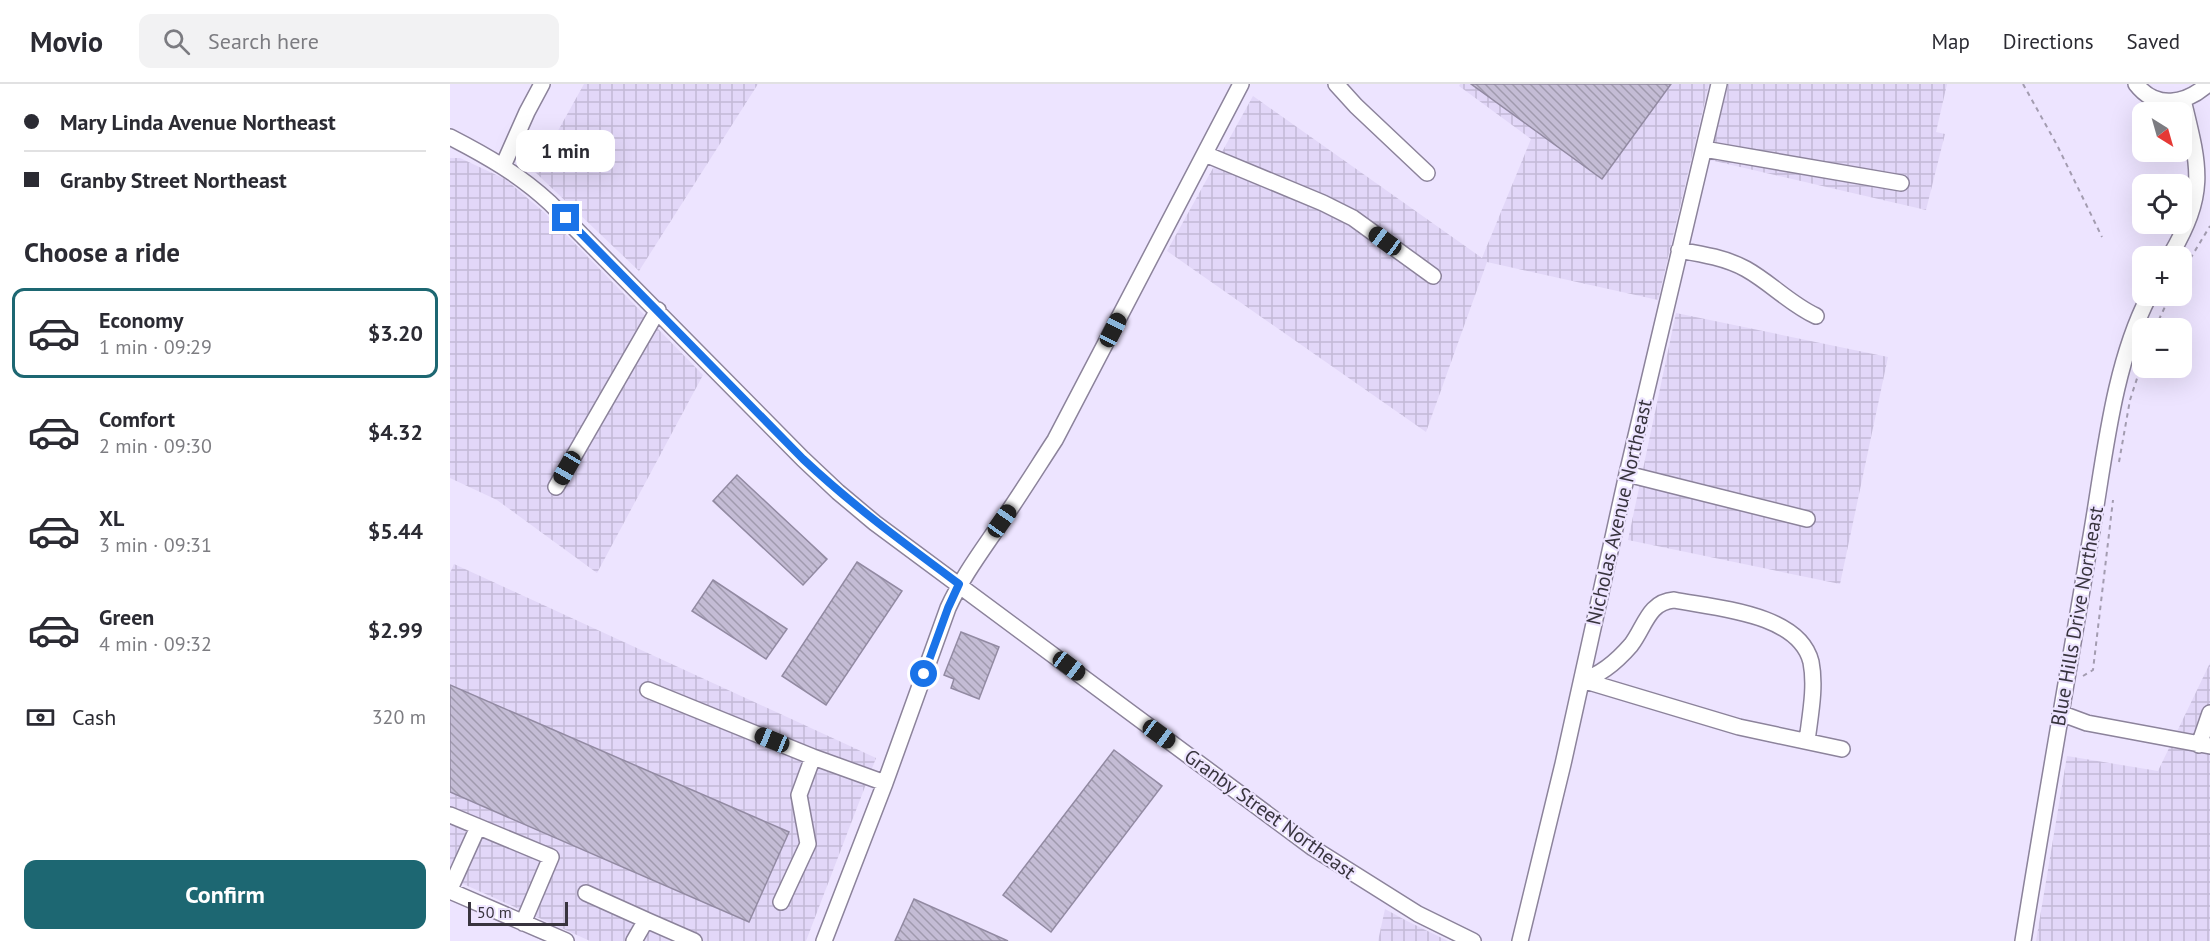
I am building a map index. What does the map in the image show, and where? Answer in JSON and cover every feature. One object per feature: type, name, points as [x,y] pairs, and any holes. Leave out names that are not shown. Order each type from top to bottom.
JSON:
[{"type":"street","points":[[503,166],[542,84]]},
{"type":"street","points":[[824,941],[959,584],[1022,493],[1055,440],[1242,84]]},
{"type":"street","points":[[1336,84],[1356,106],[1427,172]]},
{"type":"street","name":"Nicholas Avenue Northeast","points":[[1520,941],[1719,84]]},
{"type":"street","points":[[2136,84],[2153,98],[2168,102],[2183,100],[2196,94],[2208,84]]},
{"type":"street","points":[[2174,246],[2192,213],[2204,171],[2192,139],[2183,100]]},
{"type":"street","name":"Granby Street Northeast","points":[[450,137],[503,166],[550,203],[803,459],[875,522],[1313,848],[1418,914],[1473,941]]},
{"type":"street","points":[[1704,149],[1901,183]]},
{"type":"street","points":[[1205,154],[1323,203],[1353,218],[1433,276]]},
{"type":"street","points":[[1679,250],[1719,258],[1746,268],[1787,299],[1816,316]]},
{"type":"street","name":"Blue Hills Drive Northeast","points":[[2023,941],[2110,421],[2131,339],[2145,306]]},
{"type":"street","points":[[555,487],[658,310]]},
{"type":"street","points":[[1627,474],[1807,519]]},
{"type":"street","points":[[1582,680],[1600,674],[1612,664],[1630,645],[1652,610],[1659,604],[1674,600],[1749,615],[1784,628],[1799,639],[1806,650],[1812,675],[1807,741]]},
{"type":"street","points":[[1582,680],[1739,727],[1842,749]]},
{"type":"street","points":[[648,690],[813,757],[885,783]]},
{"type":"street","points":[[2060,713],[2087,723],[2204,745],[2210,713]]},
{"type":"street","points":[[781,902],[808,844],[799,795],[813,757]]},
{"type":"street","points":[[450,815],[551,857],[523,922]]},
{"type":"street","points":[[478,827],[450,890],[566,941]]},
{"type":"street","points":[[586,893],[694,941]]},
{"type":"street","points":[[634,941],[646,920]]},
{"type":"path","points":[[2023,84],[2057,145],[2102,237]]},
{"type":"path","points":[[2192,256],[2210,226]]},
{"type":"path","points":[[2117,468],[2130,400],[2137,378]]},
{"type":"path","points":[[2064,686],[2093,670],[2114,490]]},
{"type":"shaded area","points":[[584,84],[758,84],[639,271],[535,172]]},
{"type":"shaded area","points":[[1460,84],[1709,84],[1658,300],[1487,262],[1426,432],[1167,251],[1253,96],[1482,258],[1531,139],[1459,86]]},
{"type":"shaded area","points":[[1725,84],[1947,84],[1936,132],[1945,134],[1926,210],[1710,160],[1728,85]]},
{"type":"shaded area","points":[[450,158],[460,158],[505,179],[546,214],[703,375],[597,573],[497,500],[450,478]]},
{"type":"shaded area","points":[[1676,313],[1888,357],[1840,584],[1628,540]]},
{"type":"shaded area","points":[[454,564],[876,758],[806,941],[590,941],[450,878],[450,573]]},
{"type":"shaded area","points":[[2210,663],[2210,941],[2036,941],[2067,756],[2158,771]]},
{"type":"shaded area","points":[[1385,909],[1407,921],[1448,941],[1378,941]]},
{"type":"building","points":[[1471,84],[1671,84],[1602,179]]},
{"type":"building","points":[[737,475],[827,559],[803,585],[713,501]]},
{"type":"building","points":[[857,562],[902,591],[826,705],[782,676]]},
{"type":"building","points":[[713,580],[787,629],[766,659],[692,611]]},
{"type":"building","points":[[961,632],[999,647],[979,699],[951,688],[954,679],[944,675]]},
{"type":"building","points":[[450,685],[789,832],[749,922],[450,792]]},
{"type":"building","points":[[1114,750],[1162,786],[1051,932],[1003,895]]},
{"type":"building","points":[[914,899],[1008,941],[895,941]]},
{"type":"route","points":[[566,218],[838,492],[959,584],[924,674]]}]
